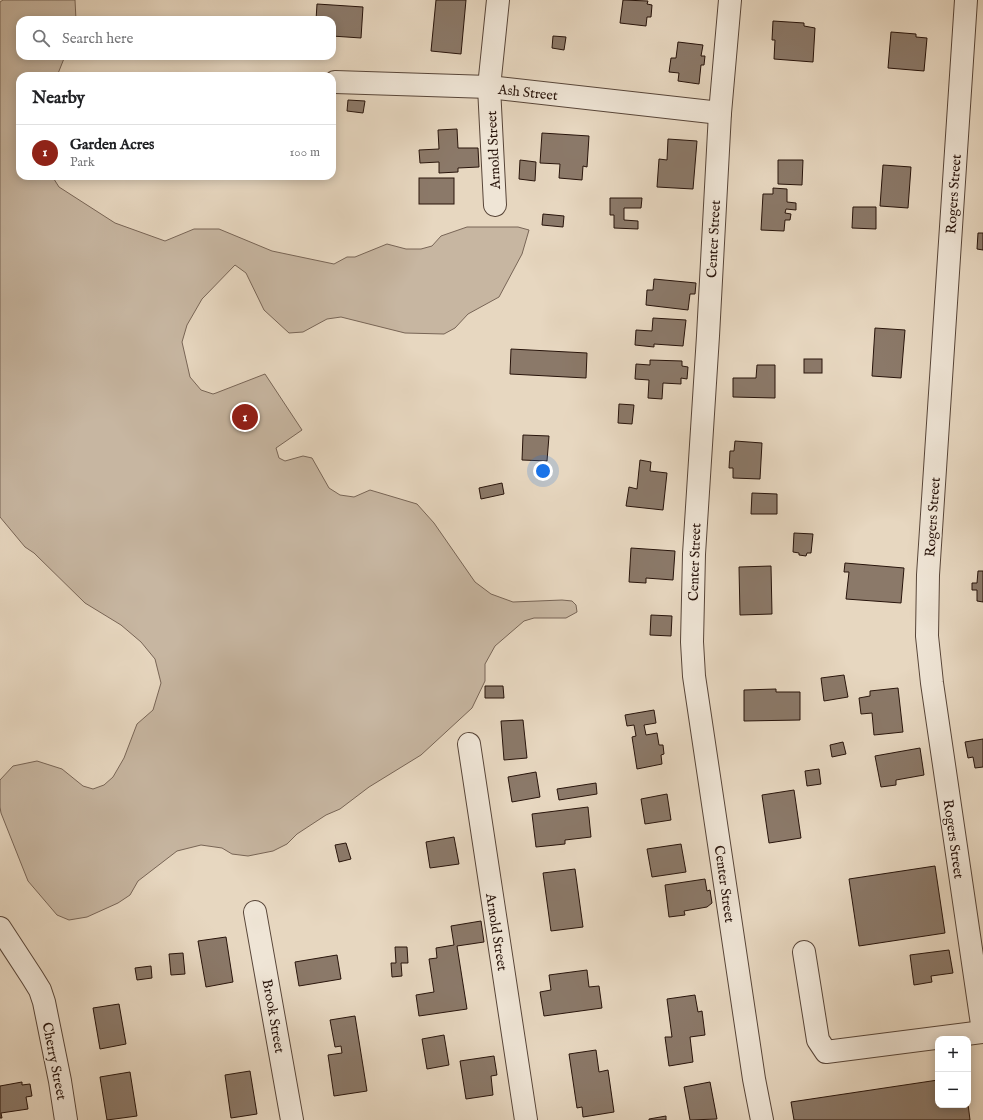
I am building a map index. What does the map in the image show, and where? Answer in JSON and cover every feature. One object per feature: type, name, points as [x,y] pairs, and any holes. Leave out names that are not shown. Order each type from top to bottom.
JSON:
[{"type":"street","name":"Arnold Street","points":[[495,204],[489,87],[498,0]]},
{"type":"street","name":"Center Street","points":[[730,0],[720,113],[694,554],[693,660],[753,1071],[762,1120]]},
{"type":"street","name":"Rogers Street","points":[[966,0],[928,576],[927,636],[933,691],[983,1031]]},
{"type":"street","name":"Ash Street","points":[[336,82],[489,87],[720,113]]},
{"type":"street","name":"Arnold Street","points":[[469,744],[526,1120]]},
{"type":"street","name":"Brook Street","points":[[255,912],[292,1120]]},
{"type":"street","name":"Cherry Street","points":[[0,928],[40,990],[44,1002],[60,1081],[66,1120]]},
{"type":"street","points":[[804,952],[818,1040],[826,1052],[983,1031]]},
{"type":"shaded area","points":[[3,0],[75,0],[76,16],[16,16],[16,60],[63,60],[59,72],[16,72],[16,180],[55,180],[59,187],[115,223],[165,241],[194,229],[219,229],[272,251],[334,264],[347,257],[355,257],[387,244],[406,249],[421,249],[432,246],[441,236],[467,227],[518,227],[529,230],[522,254],[499,297],[468,314],[455,328],[444,334],[405,333],[341,317],[327,319],[303,332],[289,333],[264,310],[246,273],[235,265],[202,299],[187,325],[182,342],[190,377],[201,390],[213,394],[265,374],[302,430],[276,448],[279,458],[285,461],[303,456],[312,458],[329,488],[340,495],[354,497],[370,490],[417,504],[434,523],[475,582],[491,594],[513,602],[572,601],[576,605],[577,612],[566,618],[534,618],[524,621],[495,646],[485,664],[485,681],[472,708],[421,755],[369,787],[340,809],[326,815],[297,834],[287,844],[273,851],[248,856],[232,854],[222,848],[201,845],[177,851],[138,881],[130,895],[118,903],[87,917],[69,920],[57,915],[28,881],[1,813],[0,780],[13,766],[37,761],[62,769],[83,786],[93,789],[104,785],[113,777],[124,758],[137,724],[153,710],[161,683],[155,659],[141,642],[121,625],[85,603],[34,553],[25,547],[0,517],[0,2]]},
{"type":"building","points":[[436,0],[466,0],[461,54],[431,51]]},
{"type":"building","points":[[623,0],[648,1],[647,4],[652,5],[651,17],[647,17],[646,26],[620,23]]},
{"type":"building","points":[[317,4],[363,7],[361,38],[336,36],[336,16],[316,16]]},
{"type":"building","points":[[773,21],[804,23],[804,26],[815,28],[813,62],[774,59],[775,40],[772,40]]},
{"type":"building","points":[[891,32],[916,34],[916,37],[927,38],[924,71],[888,68]]},
{"type":"building","points":[[553,36],[566,37],[564,50],[552,48]]},
{"type":"building","points":[[678,42],[703,45],[701,56],[705,56],[704,65],[701,65],[699,84],[678,81],[679,73],[669,72],[671,58],[676,58]]},
{"type":"building","points":[[348,100],[365,101],[363,113],[347,111]]},
{"type":"building","points":[[457,129],[458,148],[478,148],[479,167],[458,168],[458,172],[439,173],[439,162],[420,163],[419,150],[439,149],[438,130]]},
{"type":"building","points":[[542,133],[589,136],[587,167],[583,166],[582,180],[559,178],[560,164],[540,163]]},
{"type":"building","points":[[668,139],[697,141],[693,189],[657,187],[659,159],[667,160]]},
{"type":"building","points":[[520,160],[536,162],[535,181],[519,179]]},
{"type":"building","points":[[778,160],[803,160],[802,185],[778,184]]},
{"type":"building","points":[[883,165],[911,167],[908,208],[880,206]]},
{"type":"building","points":[[419,178],[454,178],[454,204],[419,204]]},
{"type":"building","points":[[773,188],[787,189],[787,202],[796,203],[796,210],[786,209],[785,213],[791,214],[790,220],[785,220],[784,231],[761,230],[763,194],[773,194]]},
{"type":"building","points":[[610,198],[642,198],[641,208],[624,208],[624,220],[638,221],[638,229],[614,228],[614,215],[610,215]]},
{"type":"building","points":[[853,207],[876,207],[876,229],[852,228]]},
{"type":"building","points":[[543,214],[564,216],[563,227],[542,225]]},
{"type":"building","points":[[978,233],[983,233],[983,250],[977,249]]},
{"type":"building","points":[[654,279],[696,283],[695,294],[690,294],[688,310],[646,305],[647,290],[653,290]]},
{"type":"building","points":[[653,318],[686,320],[683,346],[654,344],[654,347],[635,345],[636,330],[652,331]]},
{"type":"building","points":[[875,328],[905,330],[901,378],[872,376]]},
{"type":"building","points":[[511,349],[587,353],[586,378],[510,374]]},
{"type":"building","points":[[804,359],[822,359],[822,373],[804,373]]},
{"type":"building","points":[[650,360],[682,361],[682,366],[688,367],[687,379],[681,378],[681,384],[663,383],[662,399],[648,398],[649,380],[635,379],[636,364],[650,365]]},
{"type":"building","points":[[757,365],[775,365],[775,398],[733,397],[733,378],[756,378]]},
{"type":"building","points":[[619,404],[634,405],[632,424],[618,423]]},
{"type":"building","points":[[523,435],[549,436],[547,461],[522,460]]},
{"type":"building","points":[[735,441],[762,443],[760,479],[733,478],[733,468],[729,468],[730,451],[734,451]]},
{"type":"building","points":[[640,460],[651,462],[650,471],[667,473],[663,510],[626,506],[629,487],[637,489]]},
{"type":"building","points":[[502,483],[504,494],[481,499],[479,488]]},
{"type":"building","points":[[752,493],[777,494],[777,514],[751,514]]},
{"type":"building","points":[[794,533],[813,534],[811,553],[807,553],[806,556],[793,552]]},
{"type":"building","points":[[631,548],[675,551],[673,580],[646,578],[646,583],[629,582]]},
{"type":"building","points":[[845,563],[904,568],[901,603],[846,599],[849,572],[844,572]]},
{"type":"building","points":[[771,566],[772,614],[740,615],[739,567]]},
{"type":"building","points":[[978,571],[983,571],[983,602],[977,601],[977,590],[972,590],[972,583],[977,583]]},
{"type":"building","points":[[651,615],[672,616],[671,636],[650,635]]},
{"type":"building","points":[[844,675],[848,697],[824,701],[821,678]]},
{"type":"building","points":[[485,686],[503,686],[504,698],[485,698]]},
{"type":"building","points":[[898,688],[903,732],[874,735],[872,713],[861,714],[859,698],[870,696],[870,691]]},
{"type":"building","points":[[776,689],[776,692],[800,692],[800,720],[744,721],[744,690]]},
{"type":"building","points":[[654,710],[656,723],[644,725],[646,735],[657,733],[659,745],[663,745],[664,754],[661,755],[662,764],[637,769],[632,737],[636,736],[634,725],[627,726],[625,715]]},
{"type":"building","points":[[523,720],[527,758],[504,760],[501,721]]},
{"type":"building","points":[[983,739],[983,767],[975,768],[973,757],[968,758],[965,742]]},
{"type":"building","points":[[843,742],[846,754],[832,757],[830,745]]},
{"type":"building","points":[[920,748],[924,775],[896,780],[896,785],[881,787],[875,756]]},
{"type":"building","points":[[819,769],[821,784],[807,786],[805,771]]},
{"type":"building","points":[[536,772],[540,797],[512,802],[508,777]]},
{"type":"building","points":[[596,783],[597,794],[559,800],[557,789]]},
{"type":"building","points":[[794,790],[801,838],[769,843],[762,795]]},
{"type":"building","points":[[667,794],[671,820],[645,824],[641,799]]},
{"type":"building","points":[[588,807],[591,837],[565,840],[565,844],[536,847],[532,814]]},
{"type":"building","points":[[454,837],[459,864],[430,868],[426,842]]},
{"type":"building","points":[[346,843],[351,859],[339,862],[335,845]]},
{"type":"building","points":[[681,844],[686,872],[652,877],[647,849]]},
{"type":"building","points":[[935,866],[945,933],[859,946],[849,879]]},
{"type":"building","points":[[575,869],[583,927],[551,931],[543,873]]},
{"type":"building","points":[[705,879],[707,891],[710,890],[712,903],[707,907],[684,911],[685,915],[669,917],[665,885]]},
{"type":"building","points":[[481,921],[484,942],[457,946],[467,1009],[419,1016],[416,995],[434,992],[429,959],[437,958],[436,948],[454,945],[451,926]]},
{"type":"building","points":[[226,937],[233,982],[206,987],[198,941]]},
{"type":"building","points":[[395,947],[407,947],[408,963],[401,963],[402,976],[392,977],[391,963],[396,963]]},
{"type":"building","points":[[949,950],[953,973],[931,976],[932,982],[914,985],[910,955]]},
{"type":"building","points":[[183,953],[185,974],[171,975],[169,954]]},
{"type":"building","points":[[337,955],[341,979],[299,986],[295,962]]},
{"type":"building","points":[[151,966],[152,978],[137,980],[135,968]]},
{"type":"building","points":[[587,970],[589,987],[599,986],[602,1008],[544,1016],[540,992],[551,990],[549,975]]},
{"type":"building","points":[[695,995],[698,1012],[702,1011],[705,1035],[690,1037],[693,1062],[669,1066],[665,1037],[672,1037],[667,999]]},
{"type":"building","points":[[119,1004],[126,1044],[100,1049],[93,1008]]},
{"type":"building","points":[[355,1016],[367,1091],[334,1096],[328,1055],[342,1053],[341,1046],[335,1047],[330,1020]]},
{"type":"building","points":[[444,1035],[449,1065],[427,1069],[422,1039]]},
{"type":"building","points":[[596,1050],[599,1072],[608,1070],[614,1112],[583,1117],[582,1107],[577,1108],[569,1054]]},
{"type":"building","points":[[494,1056],[497,1075],[491,1076],[493,1095],[466,1099],[460,1061]]},
{"type":"building","points":[[250,1071],[257,1114],[231,1118],[225,1075]]},
{"type":"building","points":[[130,1072],[137,1116],[107,1120],[100,1077]]},
{"type":"building","points":[[935,1080],[935,1108],[968,1108],[970,1120],[794,1120],[791,1102]]},
{"type":"building","points":[[22,1082],[22,1085],[30,1084],[32,1096],[26,1097],[28,1109],[1,1113],[2,1118],[0,1118],[0,1086]]},
{"type":"building","points":[[710,1082],[717,1119],[690,1120],[684,1087]]},
{"type":"building","points":[[666,1116],[666,1120],[649,1120],[649,1119]]},
{"type":"place","name":"Garden Acres","points":[[245,417]]}]
